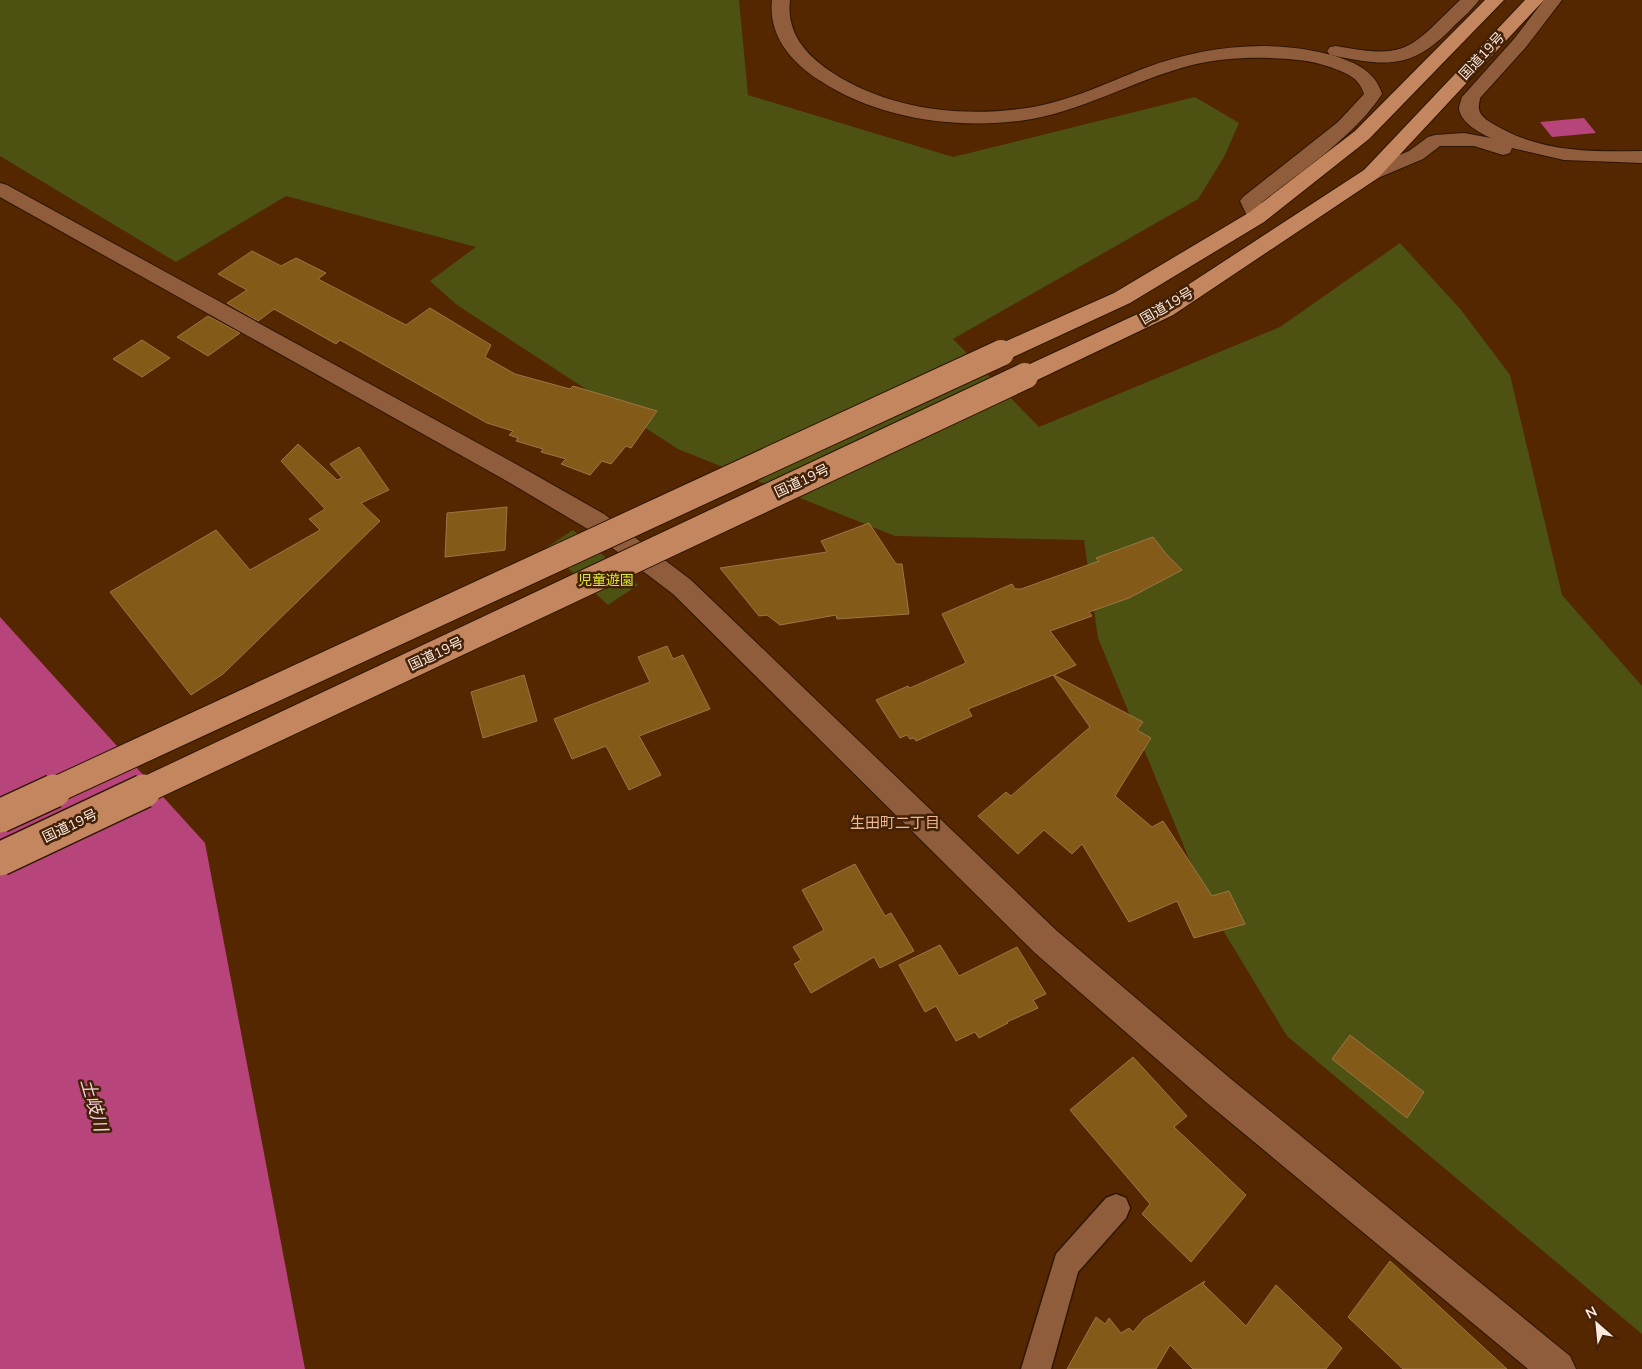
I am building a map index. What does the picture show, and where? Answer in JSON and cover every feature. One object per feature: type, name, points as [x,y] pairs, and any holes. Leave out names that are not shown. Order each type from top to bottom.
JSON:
[{"type":"highway","points":[[0,816],[1122,298],[1256,217],[1362,135],[1495,0]]},
{"type":"highway","name":"国道19号","points":[[0,859],[1165,310],[1371,174],[1535,0]]},
{"type":"street","points":[[781,0],[779,8],[782,27],[789,41],[810,65],[826,77],[874,100],[907,109],[943,115],[982,117],[1047,111],[1072,105],[1171,66],[1192,60],[1237,52],[1291,54],[1324,58],[1362,73],[1371,85],[1373,94],[1365,106],[1345,126],[1250,202],[1256,217]]},
{"type":"street","points":[[795,0],[793,9],[797,26],[804,38],[818,55],[845,76],[875,90],[914,102],[982,109],[1015,107],[1064,97],[1160,58],[1210,46],[1255,44],[1292,46],[1371,58],[1393,58],[1416,51],[1470,0]]},
{"type":"street","points":[[1553,0],[1520,43],[1471,97],[1469,109],[1477,122],[1497,135],[1523,145],[1586,157],[1642,157]]},
{"type":"street","points":[[1371,174],[1416,155],[1435,141],[1464,139],[1477,140],[1516,153],[1559,163],[1610,168],[1642,167]]},
{"type":"street","points":[[0,188],[514,474],[595,522],[682,587],[1046,942],[1219,1091],[1557,1369]]},
{"type":"lane","points":[[1036,1369],[1066,1264],[1116,1208]]},
{"type":"green space","points":[[0,0],[739,0],[748,95],[953,157],[1195,97],[1239,123],[1224,157],[1198,199],[953,339],[1039,427],[1280,327],[1400,243],[1461,310],[1510,375],[1562,595],[1642,686],[1642,1334],[1287,1036],[1209,907],[1098,638],[1084,540],[895,536],[678,449],[457,305],[430,281],[476,247],[286,196],[176,262],[0,156]]},
{"type":"green space","name":"児童遊園","points":[[573,530],[638,585],[608,605],[546,548]]},
{"type":"water","points":[[1584,118],[1596,133],[1552,137],[1540,122]]},
{"type":"water","name":"土岐川","points":[[0,617],[205,843],[305,1369],[0,1369]]},
{"type":"building","points":[[252,251],[281,266],[296,258],[326,273],[318,279],[406,325],[430,308],[491,345],[485,357],[515,374],[570,389],[573,386],[657,411],[631,448],[626,446],[611,464],[602,461],[590,475],[561,464],[566,459],[541,452],[543,449],[516,441],[518,438],[509,435],[513,431],[487,423],[340,340],[336,344],[274,309],[258,321],[227,303],[247,290],[218,274]]},
{"type":"building","points":[[208,316],[240,333],[208,356],[177,337]]},
{"type":"building","points":[[142,340],[170,358],[142,377],[113,359]]},
{"type":"building","points":[[298,444],[337,480],[342,478],[330,464],[359,447],[389,490],[361,503],[380,521],[223,674],[191,695],[110,592],[216,530],[250,570],[320,530],[309,519],[325,509],[281,461]]},
{"type":"building","points":[[507,507],[505,550],[445,557],[447,513]]},
{"type":"building","points":[[869,523],[896,564],[902,564],[909,614],[837,619],[836,615],[780,625],[767,615],[759,616],[720,568],[827,552],[821,541]]},
{"type":"building","points":[[1153,537],[1182,570],[1129,598],[1089,612],[1092,616],[1050,631],[1076,665],[1054,675],[1143,722],[1137,730],[1151,738],[1115,796],[1152,827],[1163,821],[1212,896],[1229,891],[1245,924],[1194,938],[1177,901],[1129,922],[1082,844],[1072,854],[1044,830],[1018,854],[978,816],[1006,792],[1011,796],[1090,727],[1053,675],[968,709],[972,716],[916,741],[914,738],[910,739],[907,735],[900,738],[876,700],[908,686],[910,688],[966,663],[942,614],[1012,584],[1015,589],[1021,589],[1099,561],[1096,558]]},
{"type":"building","points":[[667,646],[673,659],[683,655],[710,709],[639,736],[661,775],[629,790],[606,746],[572,759],[554,719],[650,682],[638,657]]},
{"type":"building","points":[[524,675],[537,721],[483,738],[471,692]]},
{"type":"building","points":[[855,864],[885,916],[891,913],[914,951],[880,968],[874,957],[811,993],[794,964],[801,960],[793,947],[824,930],[802,890]]},
{"type":"building","points":[[940,945],[959,976],[1017,947],[1046,994],[1033,1000],[1038,1008],[1007,1022],[979,1038],[975,1032],[956,1041],[936,1006],[925,1012],[899,965]]},
{"type":"building","points":[[1350,1035],[1424,1092],[1407,1118],[1332,1059]]},
{"type":"building","points":[[1133,1057],[1187,1116],[1174,1127],[1246,1195],[1191,1262],[1142,1214],[1150,1204],[1070,1110]]},
{"type":"building","points":[[1390,1261],[1507,1369],[1403,1369],[1348,1317]]},
{"type":"building","points":[[1205,1281],[1203,1284],[1246,1326],[1276,1285],[1342,1348],[1326,1369],[1193,1369],[1170,1345],[1156,1369],[1067,1369],[1096,1317],[1105,1324],[1109,1318],[1121,1333],[1129,1328],[1133,1332],[1144,1319]]},
{"type":"district","name":"生田町二丁目","points":[[895,823]]}]
